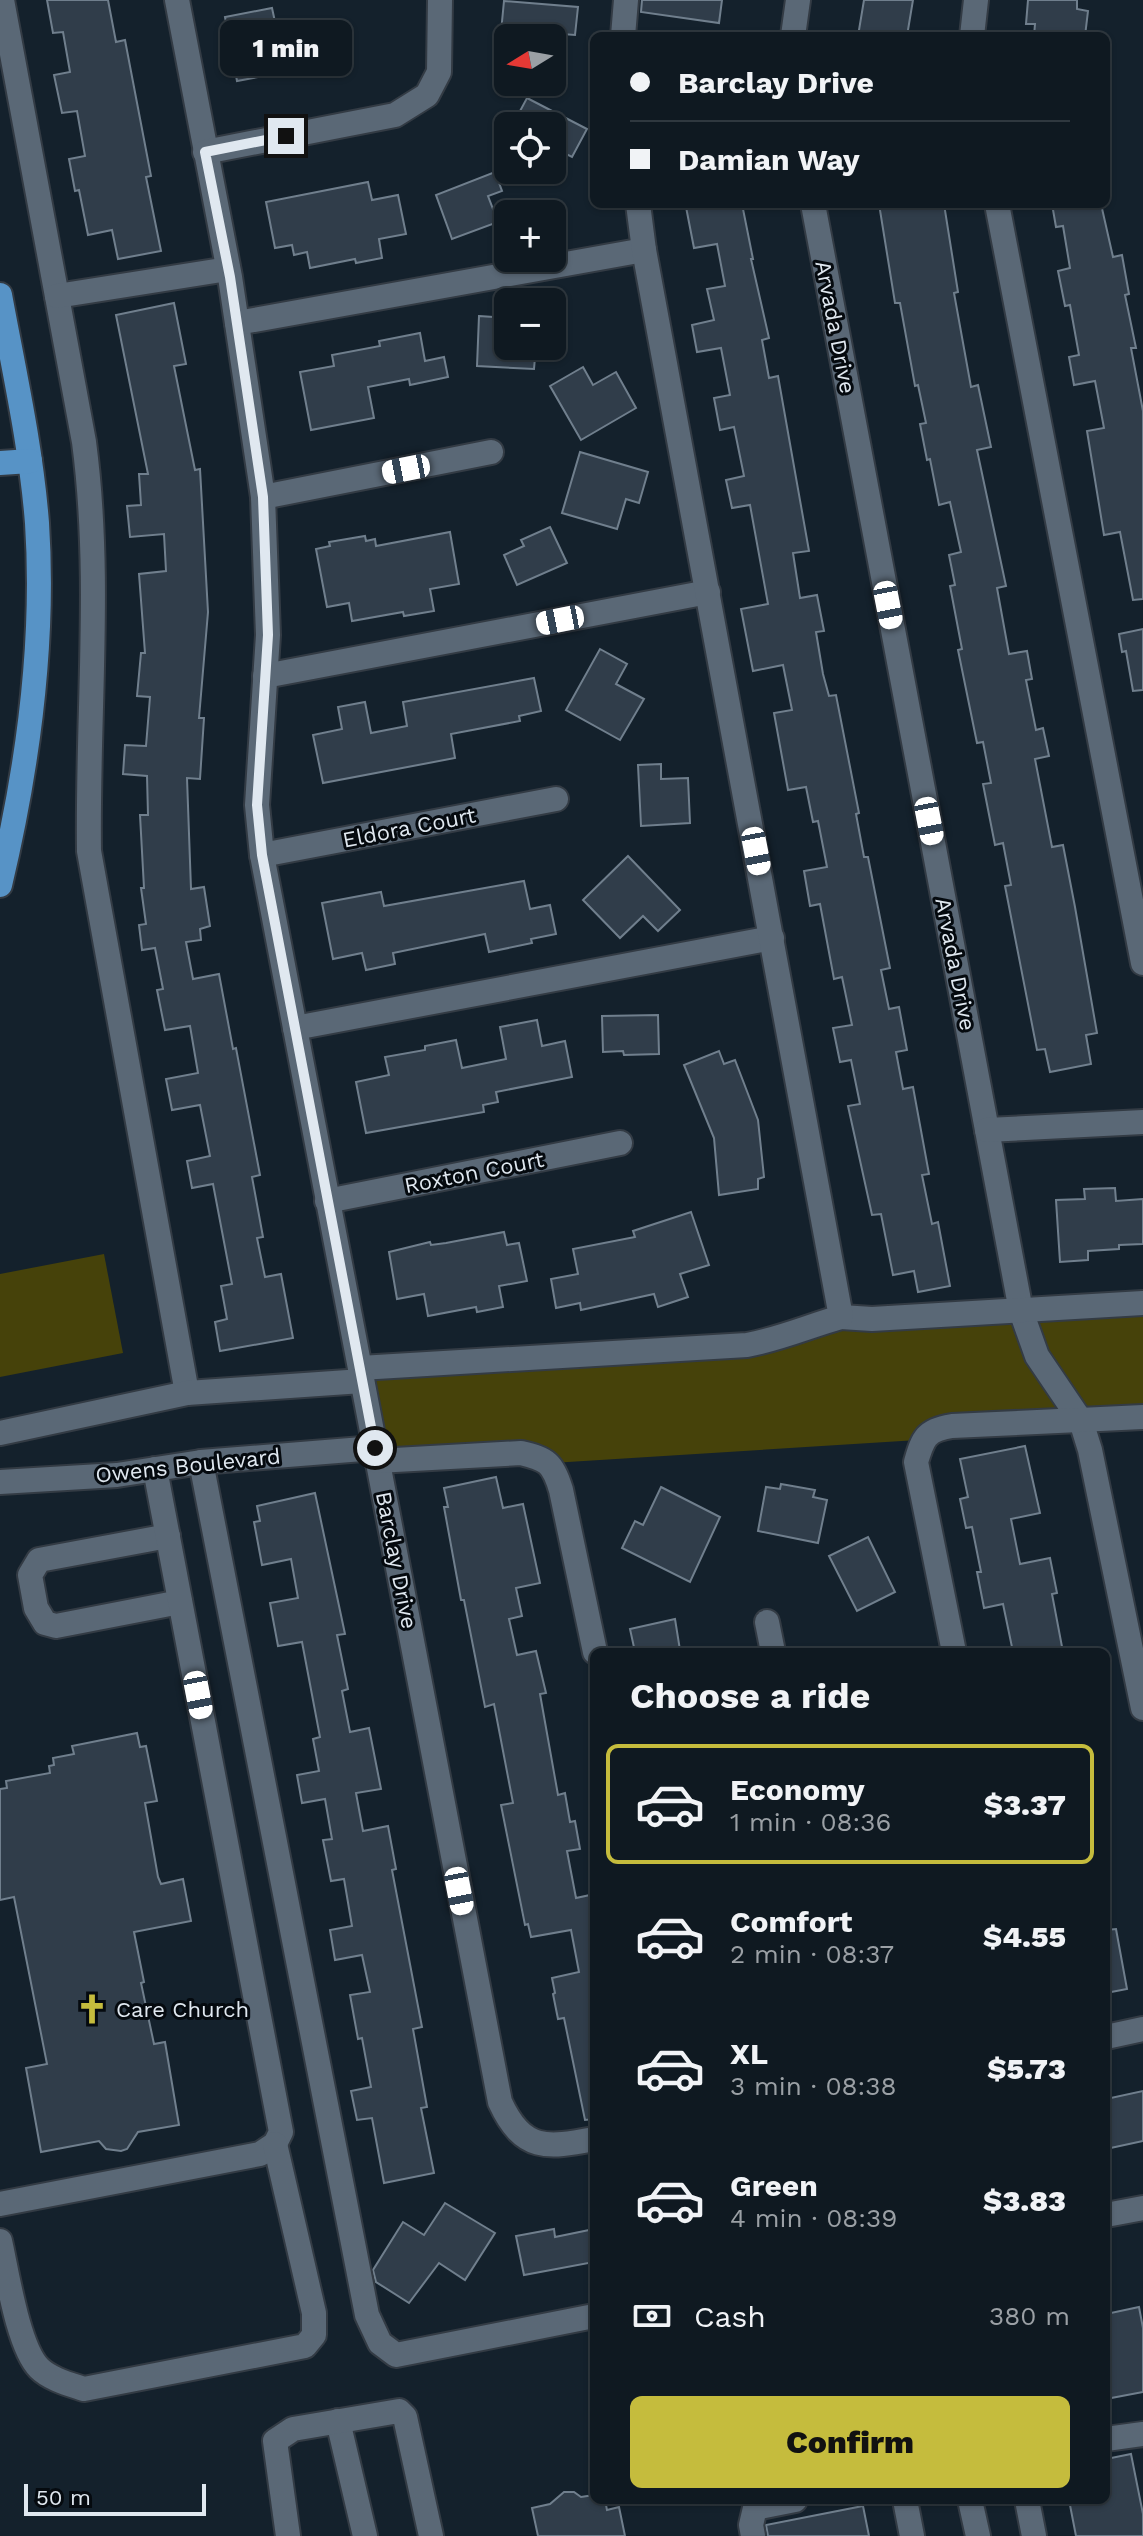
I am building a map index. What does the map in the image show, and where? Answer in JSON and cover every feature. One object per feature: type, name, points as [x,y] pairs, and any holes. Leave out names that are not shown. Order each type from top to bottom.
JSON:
[{"type":"main road","points":[[0,295],[30,461],[40,592],[36,662],[19,806],[0,885]]},
{"type":"main road","points":[[0,463],[30,461]]},
{"type":"street","points":[[2,0],[84,442],[92,501],[95,585],[88,762],[89,851],[187,1393]]},
{"type":"street","name":"Barclay Drive","points":[[177,0],[228,269],[263,497],[268,635],[257,805],[262,855],[500,2102],[509,2122],[528,2139],[554,2147],[590,2140]]},
{"type":"street","points":[[205,152],[395,115],[427,95],[439,72],[440,0]]},
{"type":"street","points":[[623,32],[626,0]]},
{"type":"street","points":[[794,32],[798,0]]},
{"type":"street","points":[[972,32],[976,0]]},
{"type":"street","points":[[639,208],[841,1317]]},
{"type":"street","name":"Arvada Drive","points":[[814,208],[1021,1311],[1037,1356],[1081,1421],[1090,1450],[1132,1594],[1143,1708]]},
{"type":"street","points":[[998,208],[1143,963]]},
{"type":"street","points":[[237,323],[644,250]]},
{"type":"street","points":[[57,296],[228,269]]},
{"type":"street","points":[[263,497],[491,452]]},
{"type":"street","points":[[265,676],[708,592]]},
{"type":"street","name":"Eldora Court","points":[[262,855],[556,799]]},
{"type":"street","points":[[295,1028],[772,938]]},
{"type":"street","points":[[987,1130],[1143,1122]]},
{"type":"street","name":"Roxton Court","points":[[327,1201],[620,1143]]},
{"type":"street","points":[[0,1433],[187,1393],[361,1374],[747,1345],[776,1340],[841,1317],[872,1319],[1143,1303]]},
{"type":"street","points":[[953,1648],[916,1462],[922,1440],[937,1429],[952,1426],[1143,1417]]},
{"type":"street","name":"Owens Boulevard","points":[[0,1482],[117,1475],[201,1462],[376,1454],[521,1453],[543,1458],[556,1472],[561,1490],[594,1648]]},
{"type":"street","points":[[201,1462],[367,2315],[380,2343],[396,2355],[590,2317]]},
{"type":"street","points":[[0,2204],[260,2154],[275,2144],[281,2132],[155,1469]]},
{"type":"street","points":[[168,1536],[39,1560],[30,1575],[36,1608],[45,1623],[56,1626],[180,1602]]},
{"type":"street","points":[[767,1622],[772,1648]]},
{"type":"street","points":[[1110,2036],[1143,2029]]},
{"type":"street","points":[[0,2241],[27,2352],[40,2369],[62,2382],[84,2389],[305,2346],[314,2335],[314,2313],[275,2144]]},
{"type":"street","points":[[1110,2214],[1143,2208]]},
{"type":"street","points":[[288,2536],[275,2441],[293,2429],[399,2411],[405,2417],[431,2536]]},
{"type":"street","points":[[338,2421],[365,2536]]},
{"type":"street","points":[[1110,2438],[1143,2434]]},
{"type":"street","points":[[753,2536],[751,2525],[755,2508],[775,2504]]},
{"type":"street","points":[[906,2504],[912,2536]]},
{"type":"street","points":[[971,2504],[978,2536]]},
{"type":"street","points":[[1028,2504],[1034,2536]]},
{"type":"shaded area","points":[[104,1254],[123,1353],[0,1377],[0,1274]]},
{"type":"shaded area","points":[[1143,1309],[1143,1426],[391,1473],[370,1355]]},
{"type":"building","points":[[47,0],[108,0],[116,42],[125,40],[151,176],[146,177],[161,251],[118,259],[112,230],[88,235],[69,159],[85,156],[77,111],[62,113],[54,75],[70,72],[63,32],[53,33]]},
{"type":"building","points":[[642,0],[722,0],[719,23],[641,12]]},
{"type":"building","points":[[864,0],[913,0],[908,32],[859,32]]},
{"type":"building","points":[[1028,0],[1077,0],[1077,9],[1088,11],[1085,32],[1034,32],[1035,24],[1026,24]]},
{"type":"building","points":[[504,1],[578,7],[575,35],[566,34],[566,24],[502,24]]},
{"type":"building","points":[[272,8],[277,31],[294,28],[301,69],[237,81],[225,17]]},
{"type":"building","points":[[527,98],[554,112],[520,112]]},
{"type":"building","points":[[566,118],[587,129],[572,157],[566,154]]},
{"type":"building","points":[[494,172],[494,184],[499,184],[502,191],[488,196],[494,212],[494,223],[452,239],[436,195]]},
{"type":"building","points":[[368,182],[372,200],[398,195],[406,234],[379,239],[382,258],[356,263],[355,259],[310,268],[307,252],[294,255],[292,245],[275,248],[266,202]]},
{"type":"building","points":[[686,208],[743,208],[769,338],[762,340],[769,378],[778,376],[809,551],[793,553],[800,598],[817,595],[824,631],[816,632],[823,674],[829,696],[836,695],[859,813],[856,814],[864,857],[868,857],[890,968],[881,970],[889,1009],[899,1007],[907,1050],[896,1052],[903,1089],[913,1087],[929,1174],[922,1175],[932,1224],[938,1222],[950,1286],[918,1292],[914,1271],[893,1275],[881,1214],[872,1215],[848,1106],[860,1104],[851,1060],[840,1062],[833,1028],[852,1025],[842,977],[834,979],[820,904],[810,906],[804,871],[827,867],[818,821],[813,822],[806,787],[788,790],[774,713],[792,710],[783,665],[753,671],[741,609],[768,604],[750,505],[732,508],[726,480],[744,476],[734,427],[720,430],[714,398],[730,395],[721,348],[697,352],[692,325],[714,320],[707,289],[725,286],[717,244],[694,248]]},
{"type":"building","points":[[880,208],[945,208],[958,292],[954,293],[971,387],[978,385],[991,447],[977,450],[1006,586],[997,588],[1009,654],[1027,651],[1032,679],[1026,680],[1036,730],[1043,728],[1049,756],[1035,759],[1052,847],[1063,845],[1075,907],[1097,1033],[1086,1035],[1091,1064],[1050,1072],[1045,1049],[1037,1050],[1005,886],[1011,885],[1003,843],[995,845],[983,784],[991,783],[983,742],[977,743],[958,650],[962,649],[950,586],[955,585],[949,555],[961,552],[950,502],[939,505],[930,459],[927,460],[920,424],[926,423],[918,385],[915,386],[900,303],[895,303]]},
{"type":"building","points":[[1053,208],[1102,208],[1113,257],[1122,255],[1129,294],[1125,295],[1136,348],[1131,348],[1143,411],[1143,599],[1133,600],[1120,532],[1104,535],[1087,431],[1104,428],[1095,381],[1074,385],[1069,357],[1079,355],[1070,305],[1065,306],[1058,271],[1070,268],[1063,226],[1056,227]]},
{"type":"building","points":[[174,303],[186,364],[174,366],[195,470],[200,469],[208,612],[199,718],[204,718],[200,779],[187,778],[191,889],[204,887],[210,926],[200,929],[201,940],[186,942],[193,979],[219,974],[260,1175],[252,1177],[263,1237],[257,1238],[265,1277],[281,1274],[293,1338],[220,1351],[215,1322],[227,1319],[221,1286],[232,1284],[213,1184],[192,1188],[187,1161],[210,1156],[200,1105],[172,1110],[166,1079],[198,1073],[190,1026],[165,1030],[157,990],[163,989],[155,948],[142,950],[139,925],[146,924],[141,888],[144,888],[140,815],[148,815],[147,776],[123,774],[125,745],[146,746],[150,697],[137,696],[141,653],[145,653],[139,574],[166,571],[164,534],[130,537],[127,506],[141,505],[139,474],[148,474],[116,315]]},
{"type":"building","points":[[479,316],[494,317],[494,360],[535,360],[534,369],[477,366]]},
{"type":"building","points":[[420,333],[425,361],[444,357],[448,377],[410,385],[409,379],[368,387],[374,418],[311,430],[300,372],[334,366],[332,355],[380,346],[379,341]]},
{"type":"building","points":[[583,367],[593,385],[616,372],[636,408],[581,440],[550,386]]},
{"type":"building","points":[[580,452],[648,472],[639,503],[626,499],[617,529],[562,513]]},
{"type":"building","points":[[550,527],[567,563],[517,585],[504,555],[524,546],[521,540]]},
{"type":"building","points":[[450,532],[459,584],[430,589],[434,611],[404,616],[403,612],[352,621],[349,603],[327,607],[316,549],[330,546],[329,542],[365,536],[366,541],[375,539],[376,546]]},
{"type":"building","points":[[1143,629],[1143,690],[1133,691],[1126,651],[1122,652],[1119,634]]},
{"type":"building","points":[[600,649],[627,664],[616,684],[644,699],[620,740],[566,710]]},
{"type":"building","points":[[534,678],[541,711],[519,716],[520,721],[451,734],[455,758],[323,783],[313,735],[342,729],[338,707],[365,702],[371,733],[407,726],[403,702]]},
{"type":"building","points":[[661,764],[661,779],[688,778],[690,823],[641,826],[638,765]]},
{"type":"building","points":[[628,856],[680,910],[658,931],[643,916],[620,938],[583,900]]},
{"type":"building","points":[[524,881],[530,909],[550,905],[556,934],[531,939],[532,943],[489,952],[485,934],[393,953],[395,964],[366,970],[362,953],[333,959],[322,903],[381,892],[384,906]]},
{"type":"building","points":[[658,1015],[659,1054],[603,1052],[602,1016]]},
{"type":"building","points":[[537,1020],[542,1046],[565,1041],[572,1077],[496,1092],[498,1102],[483,1105],[484,1112],[366,1133],[356,1082],[389,1075],[385,1057],[425,1050],[425,1046],[456,1040],[462,1068],[506,1059],[500,1027]]},
{"type":"building","points":[[719,1051],[724,1064],[735,1060],[758,1120],[764,1177],[758,1179],[758,1189],[719,1195],[714,1138],[684,1065]]},
{"type":"building","points":[[1115,1188],[1116,1201],[1143,1199],[1143,1244],[1088,1251],[1088,1260],[1060,1262],[1056,1200],[1085,1199],[1084,1189]]},
{"type":"building","points":[[691,1212],[709,1265],[680,1274],[688,1297],[658,1307],[654,1294],[581,1310],[580,1303],[556,1308],[551,1279],[578,1274],[573,1249],[635,1237],[633,1231]]},
{"type":"building","points":[[504,1232],[507,1245],[519,1243],[527,1281],[499,1286],[503,1307],[477,1312],[476,1307],[428,1316],[424,1294],[397,1299],[389,1252],[430,1242],[431,1245],[446,1243]]},
{"type":"building","points":[[1025,1446],[1040,1513],[1011,1519],[1020,1564],[1050,1558],[1057,1593],[1052,1594],[1062,1648],[1012,1648],[1003,1604],[984,1608],[972,1527],[966,1528],[960,1499],[968,1497],[960,1459]]},
{"type":"building","points":[[496,1477],[503,1508],[523,1504],[540,1583],[516,1588],[522,1616],[509,1619],[517,1655],[536,1651],[546,1693],[540,1694],[558,1795],[565,1793],[570,1822],[575,1821],[580,1849],[567,1851],[576,1898],[590,1895],[590,2119],[585,2120],[564,2018],[558,2019],[553,1994],[552,1978],[579,1972],[571,1930],[531,1937],[528,1924],[525,1925],[501,1805],[513,1803],[494,1704],[485,1707],[464,1600],[461,1600],[444,1507],[448,1507],[444,1488]]},
{"type":"building","points":[[781,1484],[815,1490],[813,1497],[827,1500],[818,1543],[758,1531],[766,1487],[780,1489]]},
{"type":"building","points":[[661,1487],[720,1517],[690,1582],[622,1548],[635,1521],[643,1525]]},
{"type":"building","points":[[315,1493],[345,1634],[337,1635],[348,1689],[342,1691],[350,1732],[369,1728],[381,1789],[356,1793],[363,1831],[388,1826],[396,1869],[392,1870],[422,2027],[413,2029],[427,2107],[421,2108],[434,2173],[384,2183],[372,2118],[357,2120],[351,2091],[371,2087],[350,1995],[370,1992],[362,1955],[335,1960],[330,1930],[352,1926],[344,1879],[331,1881],[323,1840],[332,1839],[325,1799],[302,1803],[297,1775],[319,1771],[313,1739],[320,1737],[302,1642],[278,1646],[270,1603],[298,1598],[291,1559],[262,1565],[254,1522],[260,1521],[257,1506]]},
{"type":"building","points":[[868,1537],[895,1592],[857,1611],[829,1556]]},
{"type":"building","points":[[675,1619],[680,1648],[634,1648],[630,1629]]},
{"type":"building","name":"Care Church","points":[[137,1733],[140,1747],[146,1746],[157,1801],[145,1803],[158,1877],[161,1884],[183,1879],[191,1921],[134,1932],[154,2044],[165,2042],[179,2125],[138,2132],[127,2149],[121,2151],[106,2149],[99,2141],[41,2152],[26,2068],[47,2064],[14,1897],[0,1900],[0,1789],[7,1788],[6,1781],[50,1773],[53,1758],[74,1754],[72,1746]]},
{"type":"building","points":[[1116,1929],[1127,1989],[1110,1992],[1110,1930]]},
{"type":"building","points":[[1143,2091],[1143,2141],[1110,2148],[1110,2098]]},
{"type":"building","points":[[445,2203],[495,2233],[465,2280],[439,2263],[409,2303],[376,2282],[373,2270],[403,2222],[424,2235]]},
{"type":"building","points":[[554,2229],[555,2237],[590,2230],[590,2263],[524,2275],[516,2236]]},
{"type":"building","points":[[1139,2307],[1143,2328],[1143,2392],[1110,2398],[1110,2313]]},
{"type":"building","points":[[1131,2454],[1143,2514],[1143,2536],[1076,2536],[1070,2504],[1110,2504],[1110,2458]]},
{"type":"building","points":[[564,2492],[574,2492],[581,2497],[590,2496],[590,2504],[606,2504],[607,2510],[619,2507],[625,2536],[538,2536],[532,2508],[550,2504]]},
{"type":"building","points":[[863,2506],[869,2536],[768,2536],[766,2525]]},
{"type":"place","name":"Care Church","points":[[92,2009]]},
{"type":"route","points":[[286,136],[205,152],[230,277],[263,497],[268,635],[257,805],[262,855],[375,1448]]}]
